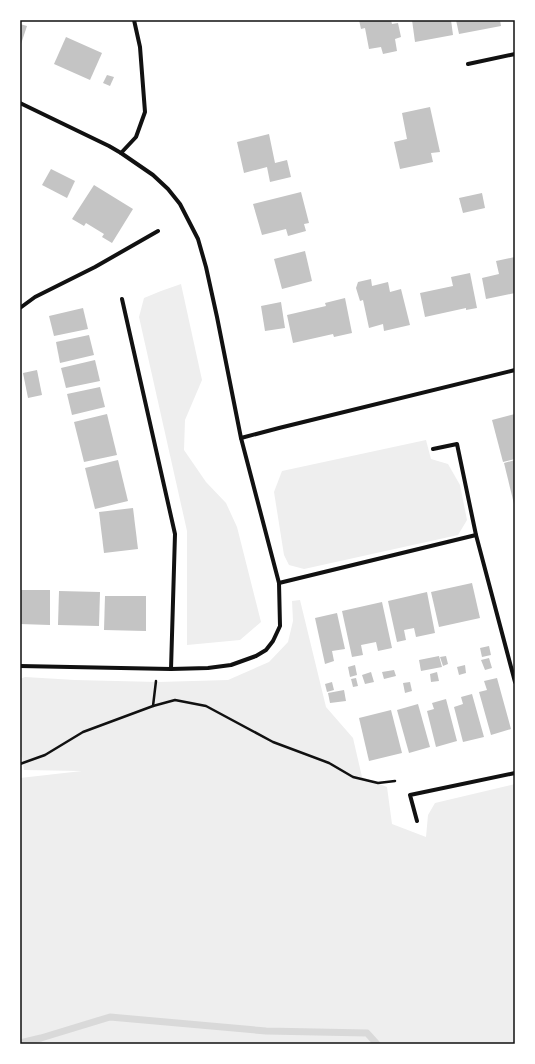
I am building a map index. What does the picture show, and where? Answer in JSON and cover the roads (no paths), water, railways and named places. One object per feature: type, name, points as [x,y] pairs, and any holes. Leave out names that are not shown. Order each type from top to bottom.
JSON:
[{"type":"street","points":[[121,153],[136,137],[145,112],[140,47],[134,20]]},
{"type":"street","points":[[468,64],[515,54]]},
{"type":"street","points":[[20,103],[121,153],[153,175],[168,189],[180,204],[198,239],[218,317],[241,438],[279,583],[280,626],[273,641],[266,650],[256,656],[231,665],[171,670],[20,666]]},
{"type":"street","points":[[20,308],[35,297],[95,267],[158,231]]},
{"type":"street","points":[[122,299],[175,534],[171,670]]},
{"type":"street","points":[[241,438],[515,370]]},
{"type":"street","points":[[433,448],[457,444],[476,536],[515,682]]},
{"type":"street","points":[[279,583],[476,536]]},
{"type":"street","points":[[417,821],[410,795],[515,773]]},
{"type":"waterway","points":[[20,1043],[110,1017],[266,1031],[367,1033],[377,1044]]}]
